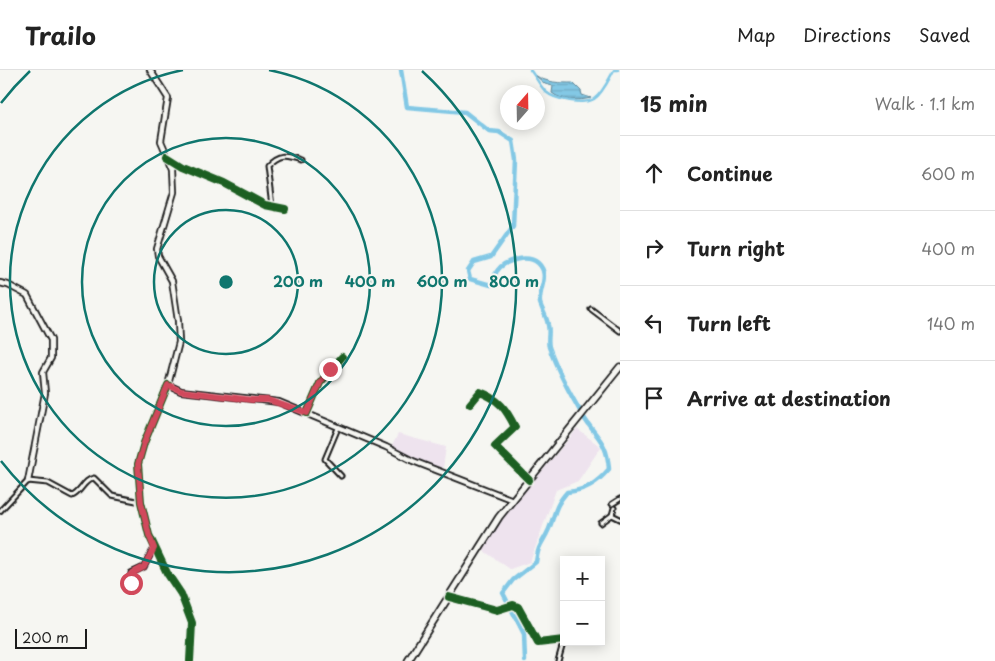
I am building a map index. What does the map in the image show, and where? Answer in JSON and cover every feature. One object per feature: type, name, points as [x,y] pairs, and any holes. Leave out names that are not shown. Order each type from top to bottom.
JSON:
[{"type":"highway","points":[[408,661],[513,500],[620,367]]},
{"type":"main road","points":[[150,70],[168,98],[161,141],[173,169],[174,192],[157,249],[158,256],[172,281],[179,342],[168,385],[181,391],[274,401],[386,446],[413,461],[513,500]]},
{"type":"main road","points":[[0,283],[8,284],[27,295],[51,340],[51,358],[43,372],[45,393],[28,481]]},
{"type":"street","points":[[272,206],[267,166],[275,158],[285,155],[301,160]]},
{"type":"street","points":[[166,156],[183,166],[224,183],[264,206],[284,209]]},
{"type":"street","points":[[591,309],[620,330]]},
{"type":"street","points":[[307,413],[320,383],[342,357]]},
{"type":"street","points":[[168,385],[139,458],[141,502],[154,548],[181,594],[192,622],[190,661]]},
{"type":"street","points":[[470,404],[480,392],[498,400],[504,406],[515,427],[495,446],[529,480]]},
{"type":"street","points":[[338,428],[325,459],[341,476]]},
{"type":"street","points":[[0,510],[28,481],[48,483],[72,496],[78,492],[86,481],[94,478],[112,496],[141,502]]},
{"type":"street","points":[[601,523],[612,514],[613,506],[620,499]]},
{"type":"street","points":[[612,514],[620,519]]},
{"type":"street","points":[[131,583],[131,574],[144,567],[154,548]]},
{"type":"street","points":[[449,596],[497,610],[513,605],[518,607],[538,643],[564,640],[558,661]]},
{"type":"shaded area","points":[[577,429],[601,447],[578,481],[556,490],[530,562],[510,569],[481,549],[503,518]]},
{"type":"shaded area","points":[[398,434],[446,447],[443,468],[420,463],[391,448]]},
{"type":"water","points":[[535,75],[549,81],[573,83],[581,91],[582,95],[591,98],[576,100],[556,96],[552,93],[553,86],[545,84]]},
{"type":"waterway","points":[[401,70],[407,107],[465,112],[489,131],[499,132],[513,141],[516,160],[513,226],[491,257],[474,262],[468,271],[470,279],[491,285],[500,267],[510,261],[522,259],[534,260],[542,268],[544,278],[540,303],[549,330],[549,347],[569,391],[603,445],[608,459],[609,469],[600,479],[580,490],[567,492],[563,497],[557,506],[540,547],[536,562],[513,580],[503,593],[524,634],[525,661]]},
{"type":"waterway","points":[[530,70],[544,90],[550,95],[570,101],[584,102],[594,99],[606,86],[614,70],[618,70]]},
{"type":"cycle path","points":[[167,156],[183,166],[224,183],[265,205],[285,209]]},
{"type":"cycle path","points":[[307,413],[320,383],[342,357]]},
{"type":"cycle path","points":[[168,385],[144,443],[138,464],[139,477],[141,502],[149,535],[167,573],[181,594],[192,623],[190,661]]},
{"type":"cycle path","points":[[470,404],[480,392],[497,401],[505,410],[515,427],[495,446],[529,480]]},
{"type":"cycle path","points":[[449,597],[497,610],[513,605],[518,607],[538,643],[560,640]]},
{"type":"route","points":[[131,583],[130,575],[144,567],[154,548],[141,502],[138,464],[144,443],[156,418],[168,385],[181,391],[280,402],[307,413],[320,383],[330,369]]}]
